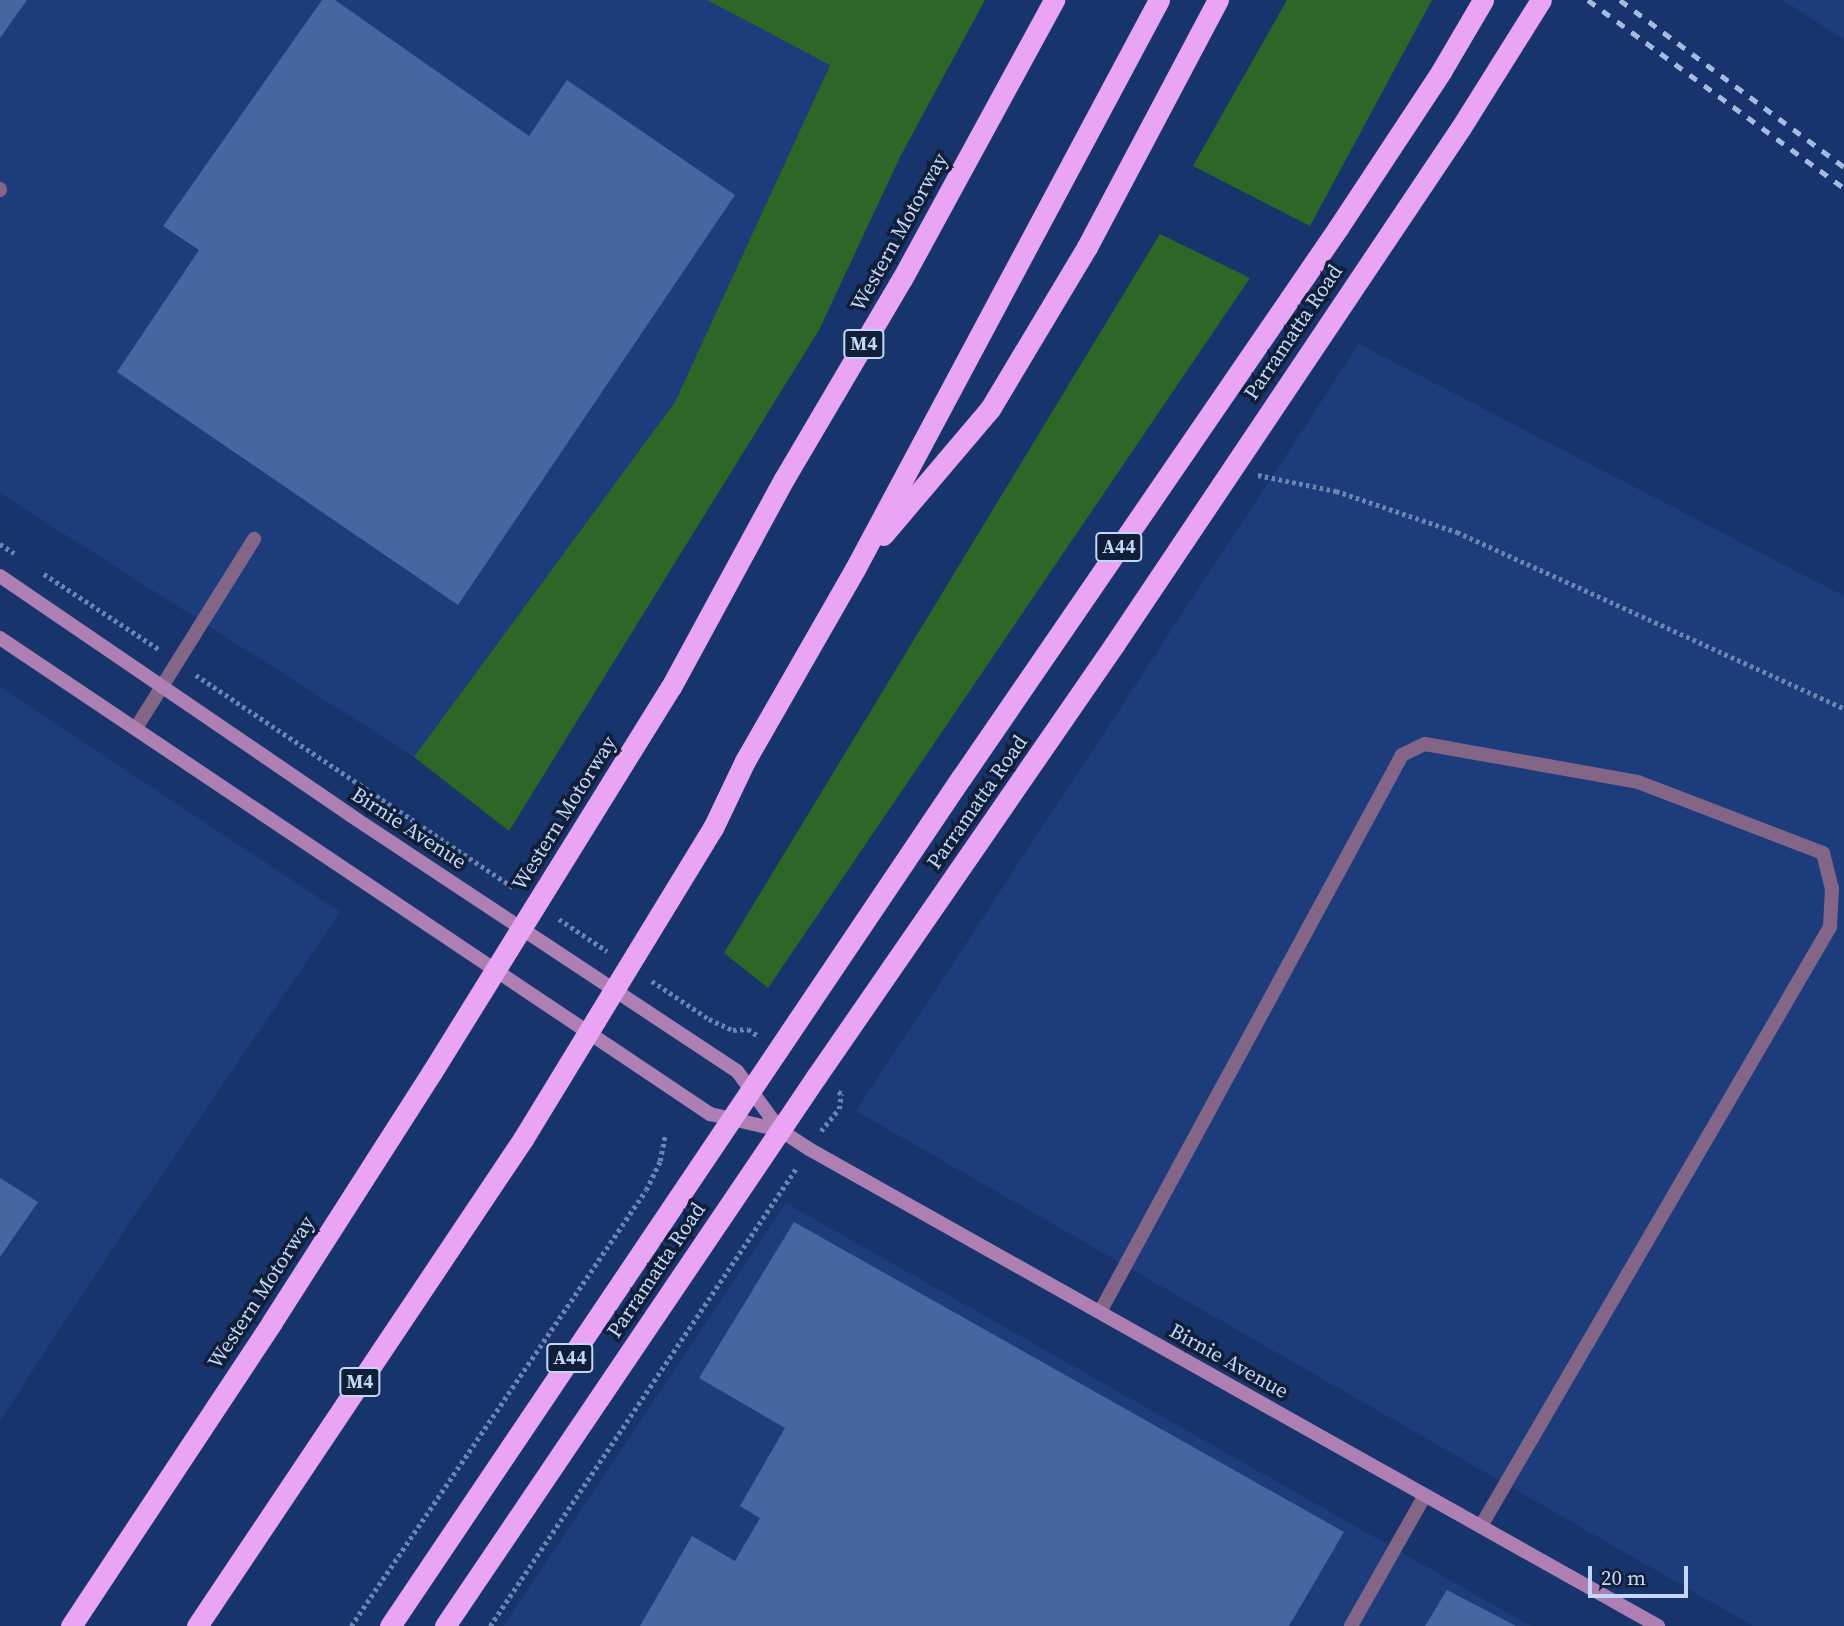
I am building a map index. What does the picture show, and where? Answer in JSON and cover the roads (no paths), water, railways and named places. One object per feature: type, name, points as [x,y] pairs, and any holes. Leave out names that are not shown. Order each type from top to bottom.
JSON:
[{"type":"highway","name":"Western Motorway","points":[[71,1626],[432,1072],[671,687],[784,479],[902,279],[1054,0]]},
{"type":"highway","name":"M4","points":[[200,1622],[523,1139],[713,828],[745,761],[855,569],[1159,0]]},
{"type":"highway","name":"M4","points":[[855,569],[990,408],[1087,247],[1218,0]]},
{"type":"highway","name":"Parramatta Road","points":[[390,1626],[750,1090],[1338,228],[1442,70],[1483,0]]},
{"type":"highway","name":"Parramatta Road","points":[[445,1626],[780,1130],[1114,645],[1460,128],[1541,0]]},
{"type":"street","name":"Birnie Avenue","points":[[0,576],[161,688],[737,1070],[780,1130],[809,1149],[1658,1626]]},
{"type":"street","name":"Birnie Avenue","points":[[0,638],[710,1114],[780,1130]]},
{"type":"lane","points":[[136,729],[254,539]]},
{"type":"lane","points":[[1100,1312],[1402,755],[1425,744],[1638,782],[1823,853],[1832,888],[1830,927],[1481,1526]]},
{"type":"lane","points":[[1351,1626],[1425,1495]]},
{"type":"railway","points":[[1588,0],[1844,188]]},
{"type":"railway","points":[[1620,0],[1844,167]]}]
